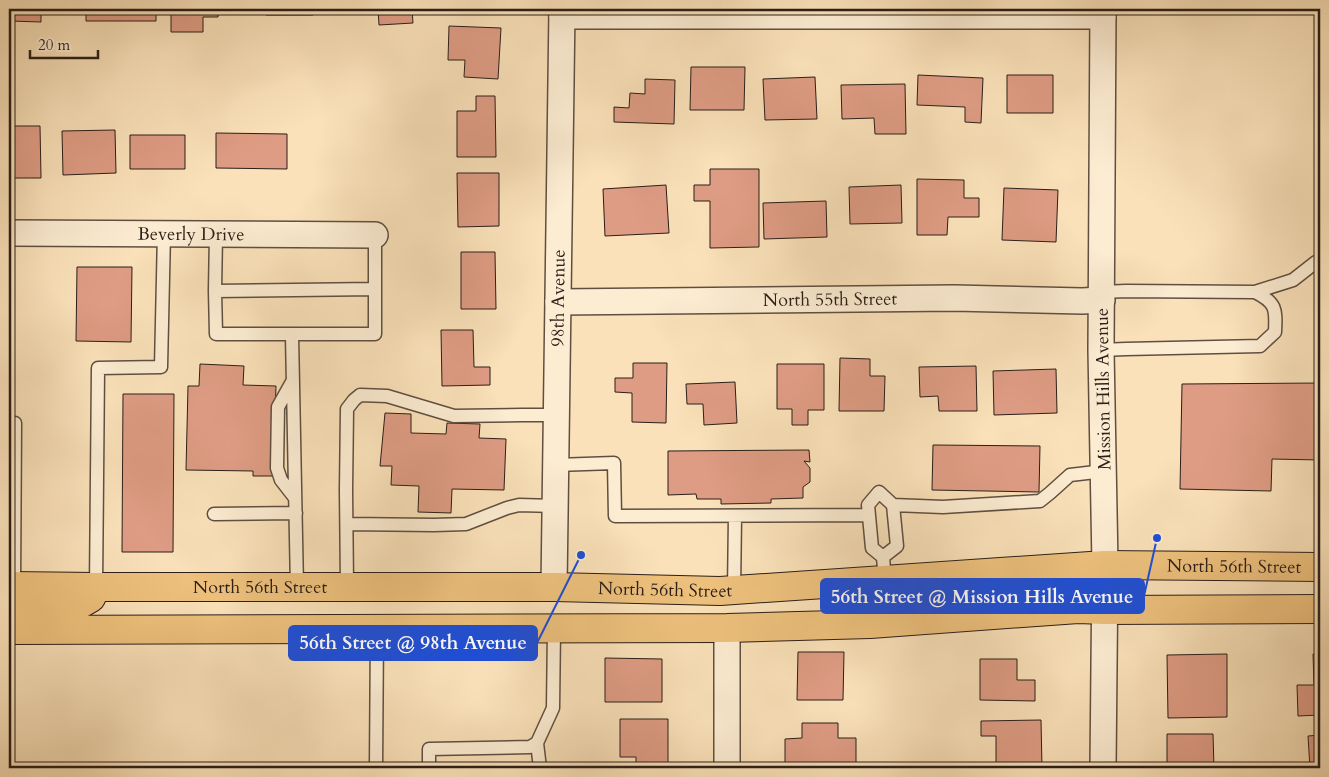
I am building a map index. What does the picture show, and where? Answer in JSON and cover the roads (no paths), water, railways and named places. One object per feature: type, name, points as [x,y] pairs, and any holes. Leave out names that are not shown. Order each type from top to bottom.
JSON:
[{"type":"main road","name":"North 56th Street","points":[[96,588],[554,587],[734,591],[884,569],[1105,565],[1320,567]]},
{"type":"main road","points":[[554,587],[554,628]]},
{"type":"main road","points":[[10,594],[41,611],[72,610],[91,598],[96,588]]},
{"type":"main road","points":[[304,588],[312,629]]},
{"type":"main road","points":[[9,630],[727,628],[870,624],[1078,610],[1320,609]]},
{"type":"street","points":[[562,12],[1103,12]]},
{"type":"street","name":"98th Avenue","points":[[554,587],[562,12]]},
{"type":"street","name":"Mission Hills Avenue","points":[[1103,12],[1110,295],[1101,350],[1105,565],[1103,768]]},
{"type":"street","name":"Beverly Drive","points":[[9,234],[375,235]]},
{"type":"street","name":"North 55th Street","points":[[558,302],[954,298],[1082,301],[1110,295]]},
{"type":"street","points":[[727,628],[727,768]]},
{"type":"lane","points":[[96,588],[98,368],[161,366],[164,233]]},
{"type":"lane","points":[[216,234],[216,334],[292,335],[375,334],[375,235]]},
{"type":"lane","points":[[1110,295],[1256,292],[1294,280],[1316,262],[1320,262]]},
{"type":"lane","points":[[215,291],[375,289]]},
{"type":"lane","points":[[1101,350],[1260,346],[1275,332],[1276,314],[1268,299],[1256,292]]},
{"type":"lane","points":[[292,335],[295,498],[304,588]]},
{"type":"lane","points":[[347,587],[348,409],[360,395],[387,396],[454,416],[557,415]]},
{"type":"lane","points":[[9,423],[14,423],[10,594]]},
{"type":"lane","points":[[556,465],[614,463],[615,516],[869,515]]},
{"type":"lane","points":[[884,569],[872,548],[868,505],[879,492],[893,505],[943,507],[1040,501],[1070,475],[1104,471]]},
{"type":"lane","points":[[347,524],[466,524],[519,505],[556,506]]},
{"type":"lane","points":[[884,569],[897,546],[893,505]]},
{"type":"lane","points":[[214,514],[296,513]]},
{"type":"lane","points":[[734,591],[735,516]]},
{"type":"lane","points":[[540,768],[537,743],[553,708],[554,628]]},
{"type":"lane","points":[[376,768],[377,629]]},
{"type":"lane","points":[[429,768],[429,749],[530,747],[537,743]]},
{"type":"place","name":"56th Street @ Mission Hills Avenue","points":[[1157,538]]},
{"type":"place","name":"56th Street @ 98th Avenue","points":[[581,555]]}]
